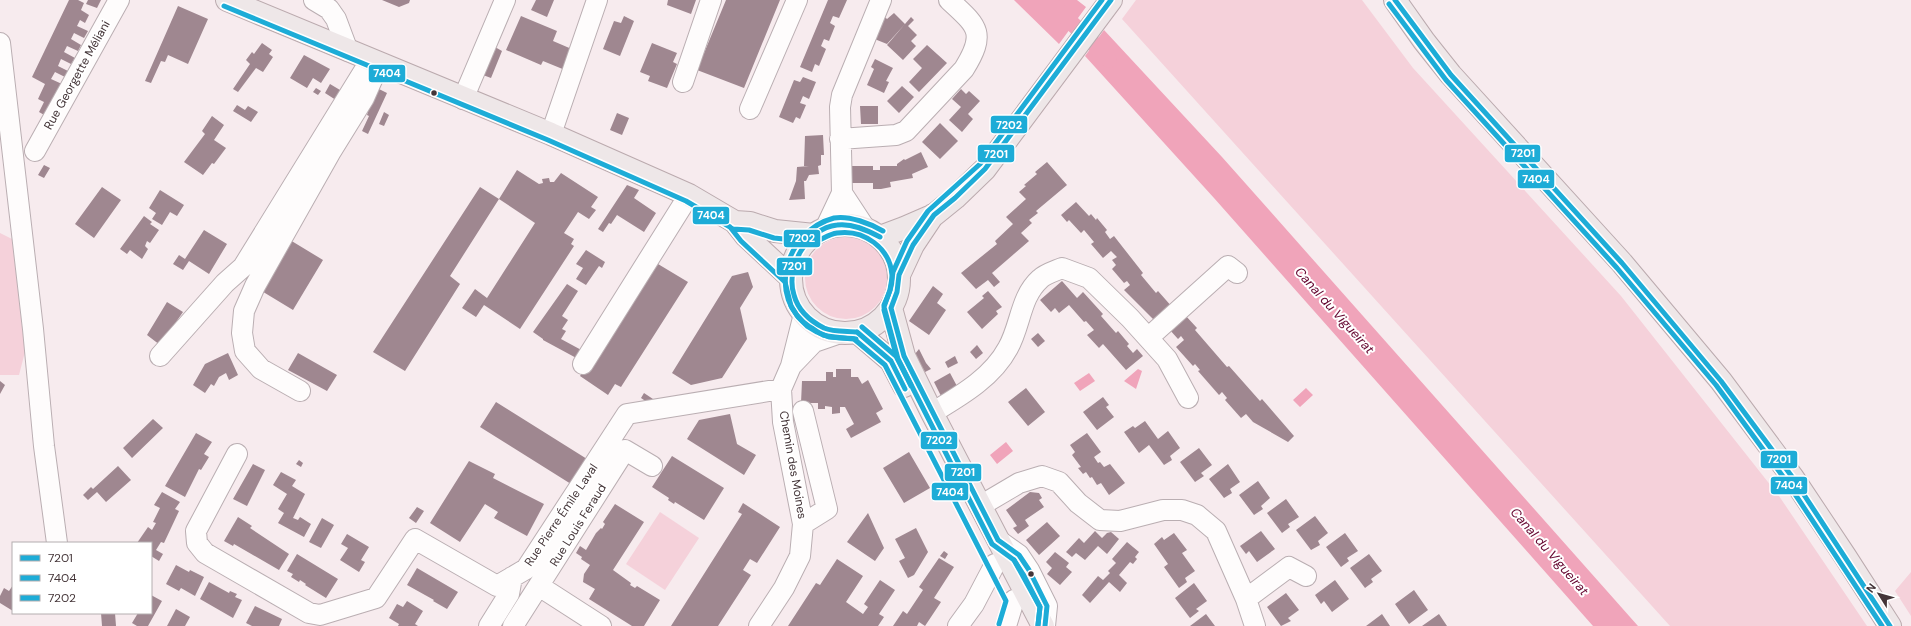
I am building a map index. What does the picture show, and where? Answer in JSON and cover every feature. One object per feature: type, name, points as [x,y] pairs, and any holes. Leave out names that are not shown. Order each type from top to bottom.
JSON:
[{"type":"main road","points":[[228,0],[463,99],[551,134],[688,195],[735,222],[746,236],[791,278]]},
{"type":"main road","points":[[1395,0],[1424,41],[1452,75],[1622,263],[1721,381],[1793,478],[1890,626]]},
{"type":"main road","points":[[899,275],[913,245],[934,215],[955,198],[984,169],[1108,4]]},
{"type":"main road","points":[[872,233],[934,215]]},
{"type":"main road","points":[[735,222],[750,223],[775,231],[820,232]]},
{"type":"main road","points":[[852,225],[872,233],[893,254],[899,275],[898,292],[890,308],[882,319],[870,327],[848,332],[827,330],[814,323],[804,314],[796,303],[792,291],[791,278],[797,256],[802,246],[820,232],[838,226],[852,225]]},
{"type":"main road","points":[[890,308],[904,356],[926,419]]},
{"type":"main road","points":[[848,332],[891,361],[926,419],[955,475],[978,531],[1014,600],[1040,625]]},
{"type":"main road","points":[[955,475],[973,504],[980,506],[1040,625]]},
{"type":"main road","points":[[978,531],[982,522],[978,514],[980,506]]},
{"type":"street","name":"Rue Georgette Méliani","points":[[35,151],[119,0]]},
{"type":"street","points":[[314,0],[329,9],[348,51]]},
{"type":"street","points":[[463,99],[505,0]]},
{"type":"street","points":[[551,134],[597,0]]},
{"type":"street","points":[[683,82],[711,0]]},
{"type":"street","points":[[750,109],[797,0]]},
{"type":"street","points":[[820,232],[842,193],[840,107],[842,95],[881,0]]},
{"type":"street","points":[[840,139],[896,135],[906,131],[964,70],[970,59],[977,38],[977,30],[973,23],[949,0]]},
{"type":"street","points":[[0,43],[34,329],[44,446],[56,542]]},
{"type":"street","points":[[160,356],[225,283],[243,267],[375,62]]},
{"type":"street","points":[[300,391],[262,369],[245,351],[242,333],[244,311],[255,286],[330,152],[364,98],[375,62]]},
{"type":"street","points":[[842,193],[872,233]]},
{"type":"street","points":[[583,364],[688,195]]},
{"type":"street","points":[[1148,338],[1228,266],[1237,273]]},
{"type":"street","points":[[926,419],[963,394],[993,369],[1008,348],[1020,322],[1024,300],[1040,278],[1062,268],[1089,278],[1148,338],[1167,359],[1188,398]]},
{"type":"street","points":[[780,389],[791,366],[804,314]]},
{"type":"street","points":[[791,366],[814,342],[848,332]]},
{"type":"street","name":"Chemin des Moines","points":[[760,626],[784,588],[800,556],[804,524],[783,422],[780,389]]},
{"type":"street","name":"Rue Pierre Émile Laval","points":[[237,454],[196,531],[197,544],[205,553],[309,613],[320,615],[376,598],[415,539],[497,586],[526,569],[627,414],[780,389]]},
{"type":"street","points":[[803,411],[827,509],[804,524]]},
{"type":"street","name":"Rue Louis Feraud","points":[[513,626],[625,450],[652,466]]},
{"type":"street","points":[[980,506],[1019,483],[1042,476],[1059,482],[1078,503],[1100,520],[1120,520],[1163,510],[1182,510],[1197,515],[1216,531],[1246,599],[1255,626]]},
{"type":"street","points":[[958,626],[974,604],[995,564]]},
{"type":"street","points":[[1246,599],[1289,567],[1306,576]]},
{"type":"street","points":[[489,626],[509,594],[512,577]]},
{"type":"street","points":[[539,586],[601,626]]},
{"type":"street","points":[[1006,626],[1014,600]]},
{"type":"shaded area","points":[[1136,0],[1362,0],[1413,68],[1621,296],[1779,496],[1867,626],[1670,626],[1122,19]]},
{"type":"shaded area","points":[[0,233],[12,239],[25,352],[19,375],[0,375]]},
{"type":"shaded area","points":[[846,237],[862,240],[875,249],[884,262],[887,278],[884,294],[875,307],[862,316],[846,319],[830,316],[817,307],[808,294],[805,278],[808,262],[817,249],[830,240]]},
{"type":"shaded area","points":[[660,512],[699,538],[665,590],[626,564]]},
{"type":"shaded area","points":[[1911,572],[1911,616],[1895,591]]},
{"type":"water","points":[[1014,0],[1077,0],[1086,7],[1059,44]]},
{"type":"water","points":[[1104,30],[1222,157],[1638,626],[1593,626],[1214,198],[1085,56]]},
{"type":"water","points":[[1138,369],[1142,371],[1136,389],[1124,381]]},
{"type":"water","points":[[1089,373],[1095,381],[1080,391],[1074,383]]},
{"type":"water","points":[[1306,388],[1313,395],[1300,407],[1293,400]]},
{"type":"water","points":[[1006,442],[1013,451],[997,464],[990,455]]},
{"type":"building","points":[[69,0],[78,0],[84,3],[81,10],[89,15],[85,23],[80,20],[77,26],[88,31],[84,38],[74,33],[71,39],[81,45],[78,51],[67,46],[64,52],[75,58],[71,64],[61,59],[58,66],[68,71],[65,77],[55,72],[51,79],[62,84],[46,116],[39,112],[44,102],[38,99],[45,84],[32,77]]},
{"type":"building","points":[[88,0],[101,0],[97,8],[86,4]]},
{"type":"building","points":[[382,0],[410,0],[409,3],[399,7]]},
{"type":"building","points":[[536,0],[554,0],[547,17],[531,10]]},
{"type":"building","points":[[668,0],[696,0],[691,14],[667,5]]},
{"type":"building","points":[[726,0],[780,0],[744,88],[697,70]]},
{"type":"building","points":[[828,0],[847,0],[839,18],[833,16],[830,23],[835,26],[829,41],[824,39],[821,46],[826,49],[819,66],[815,64],[812,72],[800,67]]},
{"type":"building","points":[[178,6],[208,19],[188,64],[168,55],[165,62],[161,61],[151,83],[145,81]]},
{"type":"building","points":[[894,13],[905,24],[887,44],[872,38],[882,14],[887,19]]},
{"type":"building","points":[[521,16],[557,31],[553,41],[574,50],[565,70],[543,61],[541,65],[506,50]]},
{"type":"building","points":[[624,16],[634,21],[620,56],[603,49],[614,21],[621,23]]},
{"type":"building","points":[[911,17],[914,20],[908,26],[917,35],[911,41],[916,46],[903,60],[887,45]]},
{"type":"building","points":[[262,43],[272,50],[269,54],[273,57],[263,72],[256,68],[238,92],[233,89],[250,64],[246,60],[252,52],[254,54]]},
{"type":"building","points":[[652,43],[677,53],[673,62],[677,64],[667,88],[648,81],[650,76],[640,72]]},
{"type":"building","points":[[927,45],[947,63],[919,92],[909,82],[922,68],[913,59]]},
{"type":"building","points":[[495,47],[502,51],[491,78],[483,75]]},
{"type":"building","points":[[304,55],[330,69],[321,83],[313,78],[307,88],[290,78]]},
{"type":"building","points":[[875,59],[893,68],[886,81],[889,82],[884,93],[867,85],[874,69],[871,67]]},
{"type":"building","points":[[803,77],[816,82],[809,99],[803,96],[800,103],[806,105],[800,119],[796,117],[793,123],[779,117],[794,80],[800,82]]},
{"type":"building","points":[[330,84],[345,93],[339,102],[325,93]]},
{"type":"building","points":[[902,86],[914,97],[899,113],[887,101]]},
{"type":"building","points":[[375,87],[387,93],[368,134],[362,131],[369,116],[367,115]]},
{"type":"building","points":[[316,88],[321,91],[318,95],[313,92]]},
{"type":"building","points":[[961,89],[966,94],[969,91],[980,101],[968,114],[973,119],[962,132],[949,120],[961,107],[952,99]]},
{"type":"building","points":[[237,105],[245,110],[248,106],[258,112],[251,122],[233,111]]},
{"type":"building","points":[[860,106],[878,106],[878,124],[861,124]]},
{"type":"building","points":[[384,112],[389,115],[384,126],[379,124]]},
{"type":"building","points":[[617,113],[629,118],[622,135],[610,130]]},
{"type":"building","points":[[212,116],[224,125],[214,140],[226,148],[214,164],[212,163],[203,175],[184,162],[205,134],[202,131]]},
{"type":"building","points":[[940,123],[958,141],[940,159],[922,142]]},
{"type":"building","points":[[823,135],[824,155],[821,155],[821,165],[818,166],[819,174],[809,175],[806,181],[804,181],[805,199],[789,200],[796,181],[797,167],[809,166],[804,166],[805,136]]},
{"type":"building","points":[[921,152],[928,167],[912,174],[913,178],[890,182],[891,187],[881,189],[873,189],[873,183],[850,183],[849,166],[873,166],[873,170],[880,170],[880,166],[897,166],[897,164],[904,159],[905,160]]},
{"type":"building","points":[[1047,162],[1067,185],[1036,211],[1038,213],[1029,220],[1032,223],[1021,233],[1029,241],[992,273],[1000,282],[994,287],[988,280],[976,289],[961,273],[997,244],[995,241],[1013,224],[1006,217],[1026,199],[1019,192],[1026,186],[1024,185],[1037,174],[1035,172]]},
{"type":"building","points":[[44,165],[50,168],[44,178],[38,175]]},
{"type":"building","points":[[517,170],[539,184],[543,183],[542,179],[549,178],[550,182],[554,182],[561,173],[598,197],[591,207],[596,210],[589,219],[578,212],[564,233],[574,239],[571,244],[574,246],[520,329],[484,305],[476,317],[462,308],[475,289],[487,298],[535,223],[499,199]]},
{"type":"building","points":[[627,185],[639,190],[634,198],[656,213],[644,232],[617,215],[603,232],[598,229]]},
{"type":"building","points":[[102,187],[121,200],[94,238],[75,224]]},
{"type":"building","points":[[480,187],[499,199],[450,276],[460,284],[405,371],[373,352]]},
{"type":"building","points":[[160,190],[184,205],[177,216],[170,212],[162,225],[152,219],[156,213],[149,208]]},
{"type":"building","points":[[1076,202],[1089,216],[1091,214],[1096,220],[1097,218],[1107,230],[1105,232],[1110,239],[1114,236],[1143,273],[1141,275],[1156,293],[1158,291],[1173,308],[1156,322],[1124,290],[1130,285],[1127,281],[1124,283],[1112,269],[1116,265],[1112,260],[1117,257],[1111,251],[1103,258],[1091,244],[1094,242],[1084,230],[1081,233],[1069,220],[1067,222],[1061,215]]},
{"type":"building","points":[[144,216],[152,222],[150,224],[159,230],[150,243],[147,241],[145,246],[148,249],[142,259],[130,250],[127,254],[120,249]]},
{"type":"building","points":[[204,230],[227,244],[209,274],[189,261],[183,270],[173,264],[179,255],[185,259]]},
{"type":"building","points":[[290,240],[323,260],[293,310],[260,290]]},
{"type":"building","points":[[586,250],[605,262],[602,268],[599,266],[586,285],[576,279],[583,268],[576,264]]},
{"type":"building","points":[[653,261],[688,282],[621,387],[615,384],[608,395],[580,376]]},
{"type":"building","points":[[748,272],[753,287],[740,308],[747,339],[722,378],[691,385],[672,373],[732,276]]},
{"type":"building","points":[[1062,281],[1077,298],[1083,292],[1103,314],[1101,316],[1116,333],[1118,331],[1129,344],[1127,346],[1133,353],[1137,349],[1143,356],[1126,370],[1103,344],[1099,348],[1087,335],[1094,330],[1086,321],[1084,322],[1069,305],[1059,313],[1055,308],[1051,312],[1040,300]]},
{"type":"building","points":[[567,284],[578,291],[562,316],[568,320],[562,329],[566,331],[561,339],[585,352],[580,360],[543,340],[533,332]]},
{"type":"building","points":[[933,286],[943,294],[937,303],[946,310],[929,335],[909,321]]},
{"type":"building","points":[[988,291],[1002,307],[996,311],[998,314],[982,329],[967,312],[984,298],[982,296]]},
{"type":"building","points":[[167,302],[183,312],[160,345],[147,335]]},
{"type":"building","points":[[1185,315],[1197,328],[1195,330],[1227,367],[1229,366],[1260,401],[1262,399],[1294,436],[1288,442],[1253,422],[1246,414],[1241,418],[1225,400],[1227,398],[1222,392],[1219,395],[1198,371],[1200,370],[1195,364],[1193,366],[1176,347],[1184,340],[1181,336],[1178,339],[1169,329]]},
{"type":"building","points":[[1038,333],[1045,341],[1038,347],[1031,339]]},
{"type":"building","points":[[977,345],[983,353],[976,359],[970,352]]},
{"type":"building","points":[[919,349],[926,363],[931,369],[925,372],[915,354]]},
{"type":"building","points":[[228,353],[238,375],[229,380],[226,373],[219,377],[214,386],[211,384],[205,393],[193,385],[205,364]]},
{"type":"building","points":[[298,353],[337,375],[327,391],[288,370]]},
{"type":"building","points":[[955,356],[958,363],[948,368],[945,362]]},
{"type":"building","points":[[836,369],[851,369],[851,377],[858,377],[862,384],[868,380],[883,409],[876,413],[881,422],[851,438],[846,429],[854,424],[845,407],[840,407],[840,413],[832,414],[832,407],[825,406],[825,409],[818,409],[818,403],[801,403],[802,381],[826,381],[826,372],[833,372],[833,377],[836,377]]},
{"type":"building","points":[[950,373],[958,388],[943,400],[934,382]]},
{"type":"building","points":[[0,381],[5,385],[0,394]]},
{"type":"building","points":[[1026,388],[1045,412],[1028,426],[1008,402]]},
{"type":"building","points":[[644,393],[653,399],[650,404],[641,398]]},
{"type":"building","points":[[1103,397],[1109,405],[1106,407],[1114,417],[1097,430],[1083,412]]},
{"type":"building","points":[[496,402],[587,459],[571,484],[480,427]]},
{"type":"building","points":[[730,414],[737,444],[756,455],[744,475],[687,439],[699,420]]},
{"type":"building","points":[[153,419],[163,428],[132,458],[123,448]]},
{"type":"building","points":[[1145,421],[1158,439],[1168,431],[1180,448],[1170,456],[1172,460],[1164,465],[1149,445],[1139,453],[1124,432],[1133,426],[1135,428]]},
{"type":"building","points":[[196,433],[212,442],[204,454],[209,457],[201,470],[199,469],[185,497],[165,486]]},
{"type":"building","points":[[1087,433],[1101,452],[1094,457],[1098,463],[1100,462],[1104,467],[1110,464],[1125,483],[1109,495],[1101,483],[1097,485],[1092,477],[1090,478],[1086,472],[1083,474],[1078,468],[1081,467],[1072,455],[1075,452],[1070,445]]},
{"type":"building","points":[[1199,448],[1212,465],[1201,473],[1204,476],[1195,482],[1180,462]]},
{"type":"building","points":[[909,452],[930,488],[904,503],[883,468]]},
{"type":"building","points":[[672,456],[724,488],[704,520],[675,502],[674,504],[668,500],[669,498],[652,487]]},
{"type":"building","points":[[299,460],[303,463],[301,467],[296,464]]},
{"type":"building","points":[[469,461],[495,474],[493,478],[544,504],[527,536],[494,518],[498,512],[485,504],[460,542],[430,523]]},
{"type":"building","points":[[253,464],[265,470],[247,506],[233,499]]},
{"type":"building","points":[[1228,464],[1240,482],[1230,489],[1232,493],[1224,498],[1209,479]]},
{"type":"building","points":[[118,466],[131,480],[106,502],[97,492],[88,500],[83,495],[91,487],[93,489]]},
{"type":"building","points":[[281,472],[296,480],[292,486],[305,494],[293,518],[298,520],[300,517],[311,524],[304,537],[278,523],[284,513],[278,509],[287,494],[273,485]]},
{"type":"building","points":[[1258,481],[1270,498],[1261,506],[1263,509],[1254,515],[1239,495]]},
{"type":"building","points":[[162,492],[180,502],[175,509],[179,511],[164,543],[161,542],[156,550],[163,554],[159,561],[152,557],[152,542],[138,542],[148,527],[152,530],[156,523],[153,522],[160,508],[154,505]]},
{"type":"building","points":[[1030,492],[1039,493],[1042,498],[1039,500],[1044,507],[1025,520],[1029,526],[1018,534],[1013,528],[1017,526],[1006,510]]},
{"type":"building","points":[[1286,499],[1299,517],[1288,524],[1290,527],[1282,533],[1267,513]]},
{"type":"building","points":[[743,503],[780,527],[757,563],[750,559],[743,570],[751,575],[718,626],[671,626],[742,514],[738,512]]},
{"type":"building","points":[[615,504],[644,522],[613,570],[631,583],[630,585],[635,588],[637,586],[660,600],[644,626],[632,626],[589,599],[595,589],[583,582],[584,574],[590,565],[581,559],[582,557],[576,553],[580,546],[586,550],[596,533],[601,528],[602,529],[605,524],[603,522]]},
{"type":"building","points":[[417,507],[424,511],[416,523],[409,518]]},
{"type":"building","points":[[868,513],[884,548],[875,561],[847,542]]},
{"type":"building","points":[[1315,516],[1328,533],[1318,541],[1320,545],[1311,550],[1296,530]]},
{"type":"building","points":[[238,517],[252,526],[250,528],[289,554],[279,570],[234,544],[233,546],[224,541]]},
{"type":"building","points":[[322,518],[334,525],[321,548],[309,542]]},
{"type":"building","points":[[1047,522],[1060,536],[1039,555],[1026,540]]},
{"type":"building","points":[[916,528],[928,552],[914,575],[908,578],[899,561],[905,558],[895,539]]},
{"type":"building","points":[[1095,531],[1102,538],[1107,533],[1111,532],[1119,539],[1107,554],[1098,546],[1085,560],[1076,553],[1072,557],[1066,552],[1079,538],[1084,543]]},
{"type":"building","points":[[1261,531],[1275,549],[1257,562],[1249,551],[1246,554],[1240,546]]},
{"type":"building","points":[[1174,533],[1187,550],[1182,553],[1195,571],[1185,578],[1187,582],[1179,588],[1164,567],[1168,564],[1154,544],[1162,537],[1164,540]]},
{"type":"building","points":[[1345,533],[1358,551],[1347,558],[1349,561],[1341,567],[1326,547]]},
{"type":"building","points":[[347,534],[369,547],[361,560],[365,562],[359,572],[340,560],[348,548],[341,544]]},
{"type":"building","points":[[1127,542],[1139,552],[1135,557],[1137,559],[1133,564],[1130,562],[1119,575],[1127,583],[1120,592],[1109,582],[1090,603],[1082,595],[1098,576],[1103,580],[1110,573],[1108,571],[1116,563],[1112,559]]},
{"type":"building","points":[[944,551],[948,554],[945,559],[940,556]]},
{"type":"building","points":[[1055,552],[1069,563],[1066,567],[1072,572],[1060,585],[1047,574],[1052,568],[1046,562]]},
{"type":"building","points":[[297,554],[338,579],[326,598],[305,585],[306,584],[300,580],[299,582],[291,577],[293,574],[287,571]]},
{"type":"building","points":[[1369,554],[1382,571],[1371,579],[1373,582],[1365,588],[1350,568]]},
{"type":"building","points":[[939,558],[954,567],[934,598],[941,602],[925,626],[919,622],[917,626],[893,626],[903,611],[907,614],[923,590],[919,587]]},
{"type":"building","points":[[837,559],[863,576],[846,602],[863,614],[868,607],[864,604],[880,580],[895,590],[879,614],[884,617],[878,626],[788,626],[816,583],[820,585]]},
{"type":"building","points":[[176,565],[189,572],[190,570],[204,577],[195,596],[181,588],[179,591],[166,584]]},
{"type":"building","points":[[417,568],[458,592],[447,609],[407,585]]},
{"type":"building","points":[[1335,580],[1349,599],[1332,612],[1324,601],[1321,604],[1315,595]]},
{"type":"building","points":[[209,582],[229,593],[230,591],[237,594],[235,597],[242,600],[233,618],[200,599]]},
{"type":"building","points":[[1194,583],[1207,601],[1196,609],[1199,611],[1190,618],[1175,598]]},
{"type":"building","points":[[12,586],[12,610],[0,603],[0,596],[4,588],[9,591]]},
{"type":"building","points":[[1414,590],[1428,610],[1409,624],[1395,604]]},
{"type":"building","points":[[1286,593],[1299,610],[1288,618],[1291,621],[1281,626],[1267,607]]},
{"type":"building","points":[[152,596],[162,601],[148,626],[137,626],[132,623],[137,614],[152,614]]},
{"type":"building","points":[[407,601],[423,611],[415,624],[418,626],[398,626],[399,624],[389,618],[397,604],[403,607]]},
{"type":"building","points":[[255,606],[282,619],[279,626],[252,626],[246,623]]},
{"type":"building","points":[[176,609],[190,617],[185,626],[167,626]]},
{"type":"building","points":[[101,614],[115,614],[116,626],[102,626]]},
{"type":"building","points":[[1206,614],[1215,626],[1190,626]]},
{"type":"building","points":[[1382,614],[1390,626],[1366,626]]},
{"type":"building","points":[[1439,614],[1447,626],[1422,626]]},
{"type":"waterway","name":"Canal du Vigueirat","points":[[1047,0],[1109,60]]},
{"type":"transit line","name":"7202","points":[[1038,625],[1040,607],[1023,574],[1014,560],[992,544],[898,359],[884,307],[890,290],[893,272],[907,241],[928,211],[980,164],[1102,0]]},
{"type":"transit line","name":"7201","points":[[891,308],[897,292],[899,275],[913,245],[934,215],[955,198],[985,169],[1111,0]]},
{"type":"transit line","name":"7201","points":[[1395,0],[1451,75],[1622,263],[1721,381],[1793,478],[1890,626]]},
{"type":"transit line","name":"7404","points":[[1389,4],[1446,80],[1617,268],[1716,385],[1787,482],[1882,626]]},
{"type":"transit line","name":"7404","points":[[224,6],[548,140],[686,201],[730,227],[741,241],[785,282],[791,306],[798,317],[807,326],[829,337],[854,339],[885,365],[1006,601],[999,624]]},
{"type":"transit line","name":"7202","points":[[856,339],[823,335],[810,327],[796,315],[788,300],[785,283],[787,266],[793,251],[803,236],[817,225],[834,218],[840,217],[853,219],[883,231]]},
{"type":"transit line","name":"7404","points":[[725,224],[733,229],[749,230],[774,238],[813,242]]},
{"type":"transit line","name":"7201","points":[[857,332],[836,331],[824,328],[809,318],[798,306],[794,295],[792,284],[793,273],[801,251],[808,241],[816,233],[826,228],[837,225],[848,225],[865,230],[880,237]]},
{"type":"transit line","name":"7404","points":[[817,241],[829,235],[847,233],[857,234],[874,242],[886,256],[892,275],[891,287],[884,305]]},
{"type":"transit line","name":"7201","points":[[891,308],[904,356],[998,540],[1019,555],[1029,570],[1047,606],[1045,626]]},
{"type":"transit line","name":"7404","points":[[884,310],[897,358],[911,385]]},
{"type":"transit line","name":"7202","points":[[862,327],[897,357],[911,386]]},
{"type":"transit line","name":"7201","points":[[857,332],[891,361],[905,389]]},
{"type":"transit line","name":"7404","points":[[1014,560],[1040,607],[1038,625]]}]
